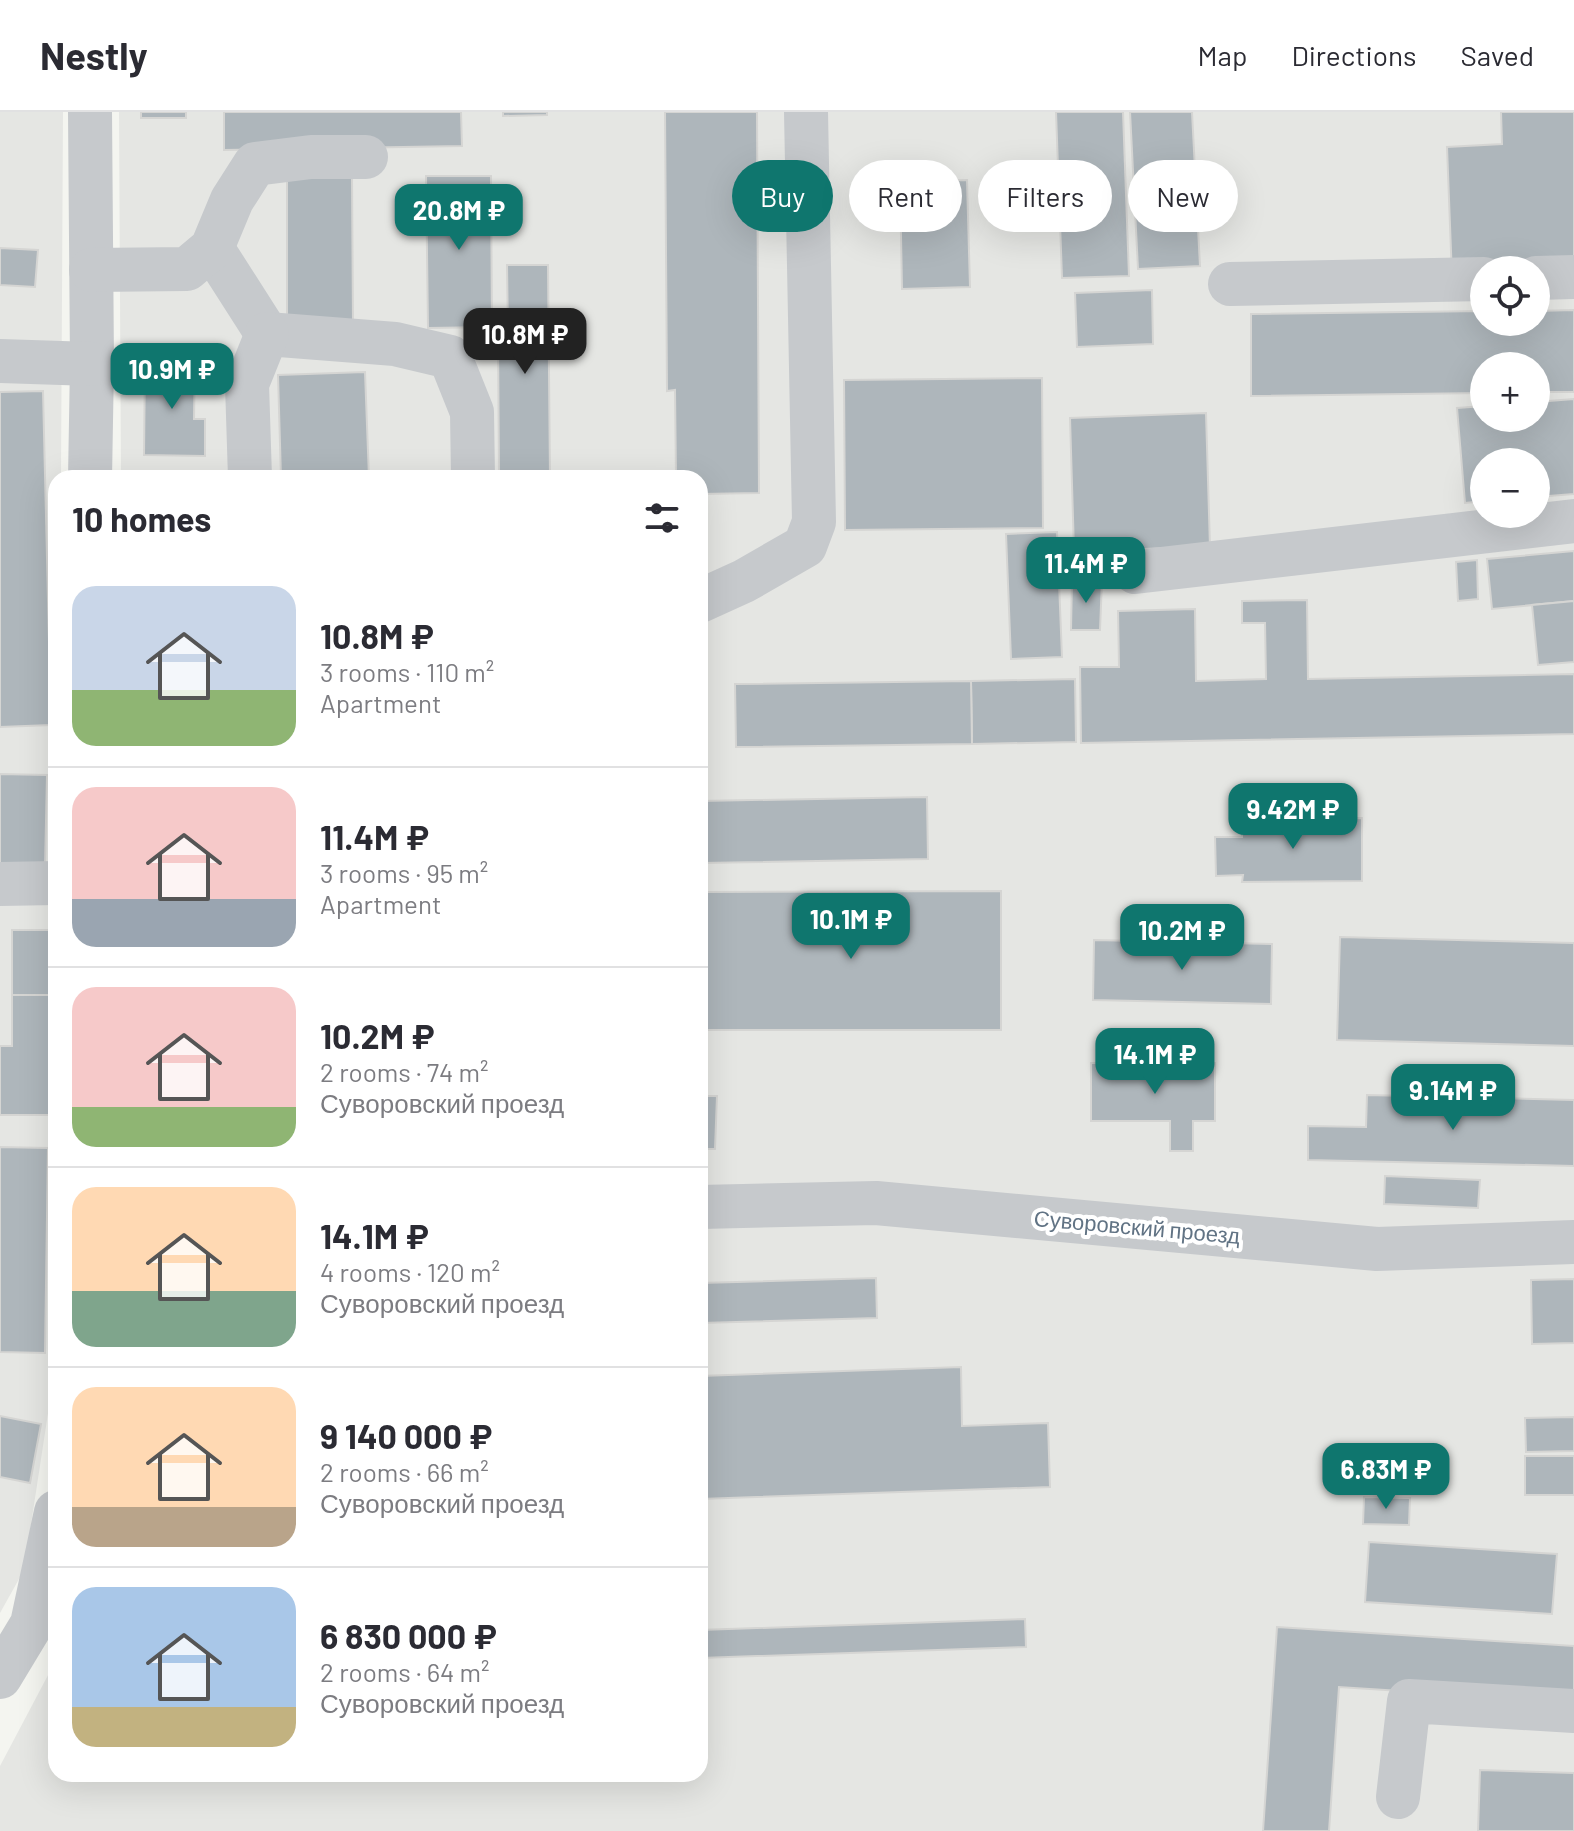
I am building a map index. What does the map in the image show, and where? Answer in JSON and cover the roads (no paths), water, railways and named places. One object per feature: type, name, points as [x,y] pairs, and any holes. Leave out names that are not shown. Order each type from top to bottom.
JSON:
[{"type":"street","points":[[90,112],[90,470]]},
{"type":"street","points":[[708,597],[805,546],[814,522],[806,112]]},
{"type":"street","points":[[91,270],[187,269],[212,248],[232,200],[255,164],[311,157],[366,157]]},
{"type":"street","points":[[212,248],[267,334]]},
{"type":"street","points":[[1550,278],[1574,277]]},
{"type":"street","points":[[1230,284],[1470,279]]},
{"type":"street","points":[[250,470],[247,384],[267,334]]},
{"type":"street","points":[[267,334],[395,344],[450,357],[472,412],[473,470]]},
{"type":"street","points":[[0,361],[92,364]]},
{"type":"street","points":[[1135,572],[1574,521]]},
{"type":"street","points":[[0,884],[48,883]]},
{"type":"street","name":"Суворовский проезд","points":[[708,1207],[876,1203],[1377,1249],[1574,1242]]},
{"type":"street","points":[[0,1677],[32,1624],[48,1549]]},
{"type":"street","points":[[1398,1797],[1409,1701],[1574,1711]]}]
